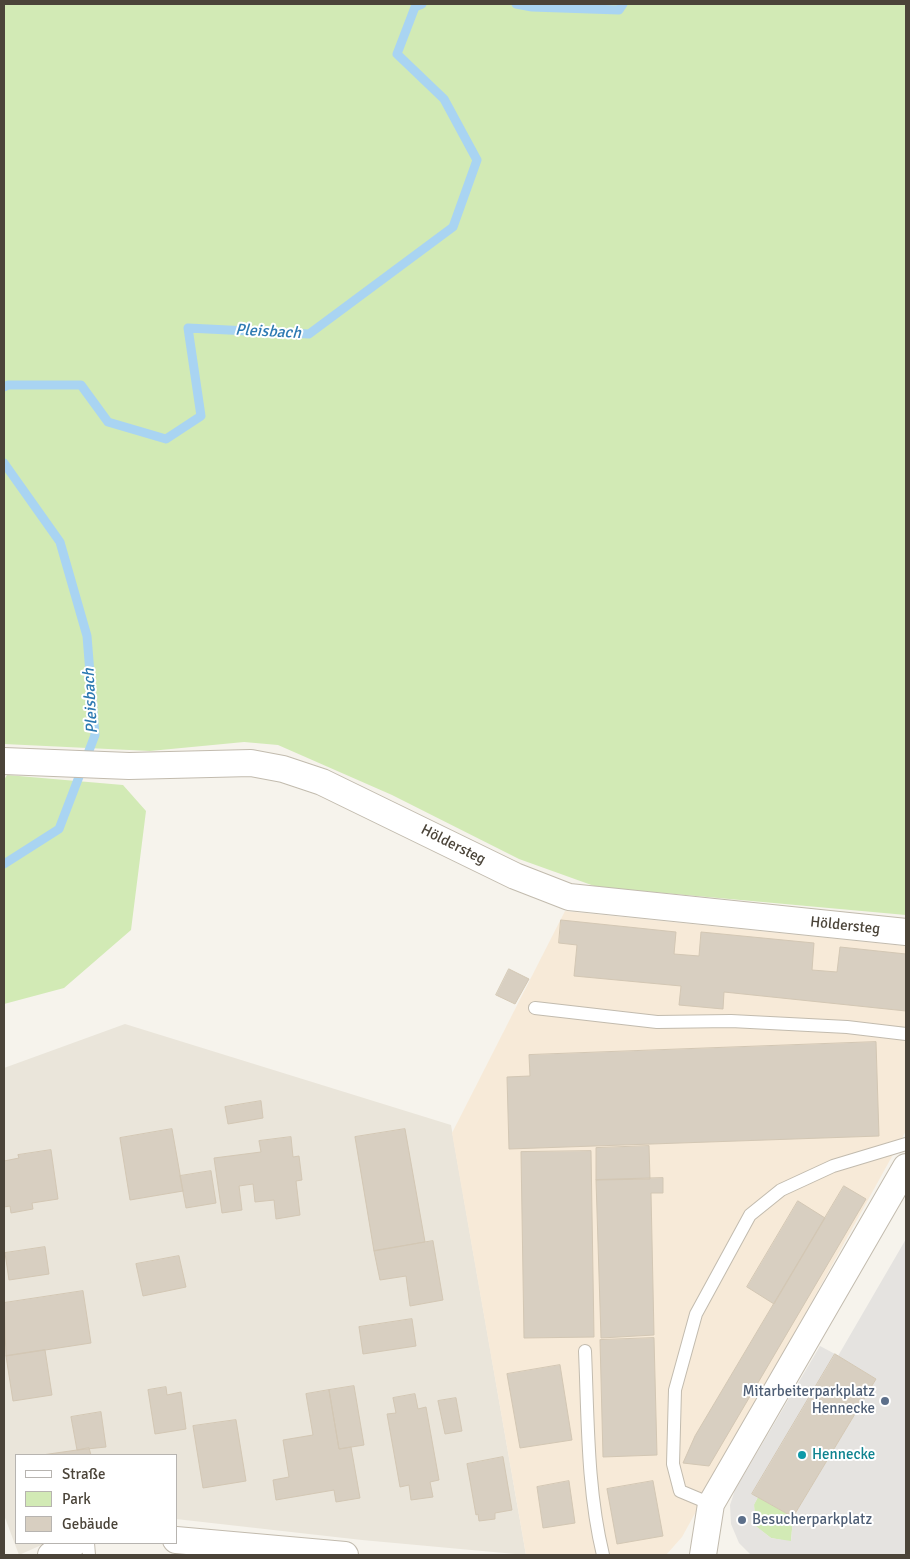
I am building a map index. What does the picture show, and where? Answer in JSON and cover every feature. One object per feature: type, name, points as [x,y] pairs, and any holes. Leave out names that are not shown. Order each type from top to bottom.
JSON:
[{"type":"street","name":"Höldersteg","points":[[9,761],[128,766],[251,763],[284,769],[322,782],[515,876],[569,897],[906,932]]},
{"type":"street","points":[[703,1555],[711,1504],[906,1167]]},
{"type":"street","points":[[178,1540],[255,1551],[345,1555]]},
{"type":"street","points":[[51,1555],[72,1544]]},
{"type":"lane","points":[[535,1008],[657,1022],[731,1021],[847,1027],[906,1034]]},
{"type":"lane","points":[[711,1504],[680,1491],[673,1464],[675,1390],[696,1314],[750,1215],[780,1190],[833,1166],[906,1144]]},
{"type":"lane","points":[[585,1351],[592,1483],[596,1525],[603,1555]]},
{"type":"shaded area","points":[[565,911],[906,946],[906,1131],[682,1537],[666,1555],[526,1555],[452,1133]]},
{"type":"shaded area","points":[[125,1024],[451,1125],[526,1555],[362,1540],[178,1519],[178,1454],[15,1454],[15,1544],[44,1544],[19,1555],[4,1515],[4,1068]]},
{"type":"shaded area","name":"Mitarbeiterparkplatz Hennecke","points":[[906,1239],[906,1555],[751,1555],[739,1543],[731,1524],[730,1505],[735,1490],[820,1346],[835,1354],[752,1494],[758,1497],[754,1505],[756,1526],[771,1538],[791,1541],[793,1517],[876,1379],[838,1356]]},
{"type":"green space","points":[[4,4],[906,4],[906,915],[597,887],[519,859],[392,795],[278,745],[244,742],[150,751],[4,744]]},
{"type":"green space","points":[[7,775],[123,785],[146,811],[131,930],[64,988],[4,1004],[4,780]]},
{"type":"green space","points":[[758,1497],[793,1517],[791,1542],[771,1538],[755,1526],[754,1504]]},
{"type":"building","points":[[561,920],[676,932],[674,954],[699,956],[701,932],[814,943],[812,970],[837,972],[840,947],[906,954],[906,1011],[724,992],[723,1009],[679,1005],[681,986],[574,976],[577,945],[559,943]]},
{"type":"building","points":[[509,969],[529,979],[515,1004],[496,995]]},
{"type":"building","points":[[876,1042],[879,1136],[509,1149],[507,1077],[530,1076],[529,1055]]},
{"type":"building","points":[[261,1101],[263,1118],[228,1124],[225,1107]]},
{"type":"building","points":[[172,1129],[183,1191],[130,1200],[120,1138]]},
{"type":"building","points":[[405,1129],[425,1242],[374,1251],[355,1137]]},
{"type":"building","points":[[291,1137],[293,1157],[299,1156],[302,1180],[296,1181],[300,1215],[276,1219],[274,1200],[255,1202],[253,1184],[239,1186],[242,1210],[222,1213],[214,1158],[261,1152],[259,1141]]},
{"type":"building","points":[[649,1146],[650,1179],[596,1180],[596,1148]]},
{"type":"building","points":[[51,1150],[58,1199],[32,1203],[33,1209],[11,1213],[10,1206],[4,1207],[4,1161],[19,1158],[18,1155]]},
{"type":"building","points":[[591,1151],[594,1337],[524,1338],[521,1152]]},
{"type":"building","points":[[211,1171],[216,1203],[186,1208],[180,1176]]},
{"type":"building","points":[[663,1178],[663,1193],[651,1193],[654,1335],[601,1338],[596,1180]]},
{"type":"building","points":[[844,1186],[866,1199],[709,1466],[683,1463],[695,1436]]},
{"type":"building","points":[[798,1201],[825,1218],[774,1304],[747,1287]]},
{"type":"building","points":[[433,1241],[443,1300],[410,1306],[406,1276],[380,1280],[374,1251]]},
{"type":"building","points":[[45,1247],[49,1274],[9,1280],[5,1253]]},
{"type":"building","points":[[179,1256],[186,1287],[143,1296],[136,1264]]},
{"type":"building","points":[[83,1291],[91,1343],[6,1356],[4,1303]]},
{"type":"building","points":[[412,1319],[416,1346],[363,1354],[359,1327]]},
{"type":"building","points":[[654,1338],[657,1455],[603,1457],[600,1340]]},
{"type":"building","points":[[45,1350],[52,1395],[13,1401],[6,1356]]},
{"type":"building","name":"Hennecke","points":[[835,1354],[876,1379],[793,1517],[752,1494]]},
{"type":"building","points":[[560,1365],[572,1440],[520,1448],[507,1374]]},
{"type":"building","points":[[354,1386],[364,1445],[339,1449],[329,1390]]},
{"type":"building","points":[[166,1387],[167,1395],[181,1392],[186,1429],[155,1434],[148,1390]]},
{"type":"building","points":[[329,1390],[339,1449],[351,1447],[360,1498],[336,1502],[334,1490],[276,1500],[273,1480],[289,1477],[283,1440],[313,1435],[306,1394]]},
{"type":"building","points":[[415,1394],[418,1409],[426,1407],[439,1480],[430,1482],[433,1497],[411,1500],[409,1485],[400,1487],[387,1414],[396,1413],[393,1398]]},
{"type":"building","points":[[456,1398],[462,1431],[445,1434],[438,1401]]},
{"type":"building","points":[[101,1412],[106,1447],[77,1450],[71,1417]]},
{"type":"building","points":[[236,1420],[246,1481],[203,1488],[193,1426]]},
{"type":"building","points":[[89,1448],[91,1454],[49,1454]]},
{"type":"building","points":[[503,1457],[512,1510],[495,1513],[495,1519],[479,1521],[478,1514],[476,1515],[467,1464]]},
{"type":"building","points":[[569,1481],[575,1523],[543,1528],[537,1487]]},
{"type":"building","points":[[653,1481],[663,1536],[617,1544],[607,1489]]},
{"type":"waterway","name":"Pleisbach","points":[[4,387],[8,385],[81,385],[108,422],[166,439],[201,416],[188,328],[309,334],[453,227],[477,160],[444,99],[397,54],[415,7],[422,4]]},
{"type":"waterway","name":"Pleisbach","points":[[516,4],[532,7],[619,10],[623,4]]},
{"type":"waterway","name":"Pleisbach","points":[[4,463],[60,542],[87,636],[95,735],[59,829],[4,864]]},
{"type":"place","name":"Mitarbeiterparkplatz Hennecke","points":[[885,1401]]},
{"type":"place","name":"Hennecke","points":[[802,1455]]},
{"type":"place","name":"Besucherparkplatz","points":[[742,1520]]}]
